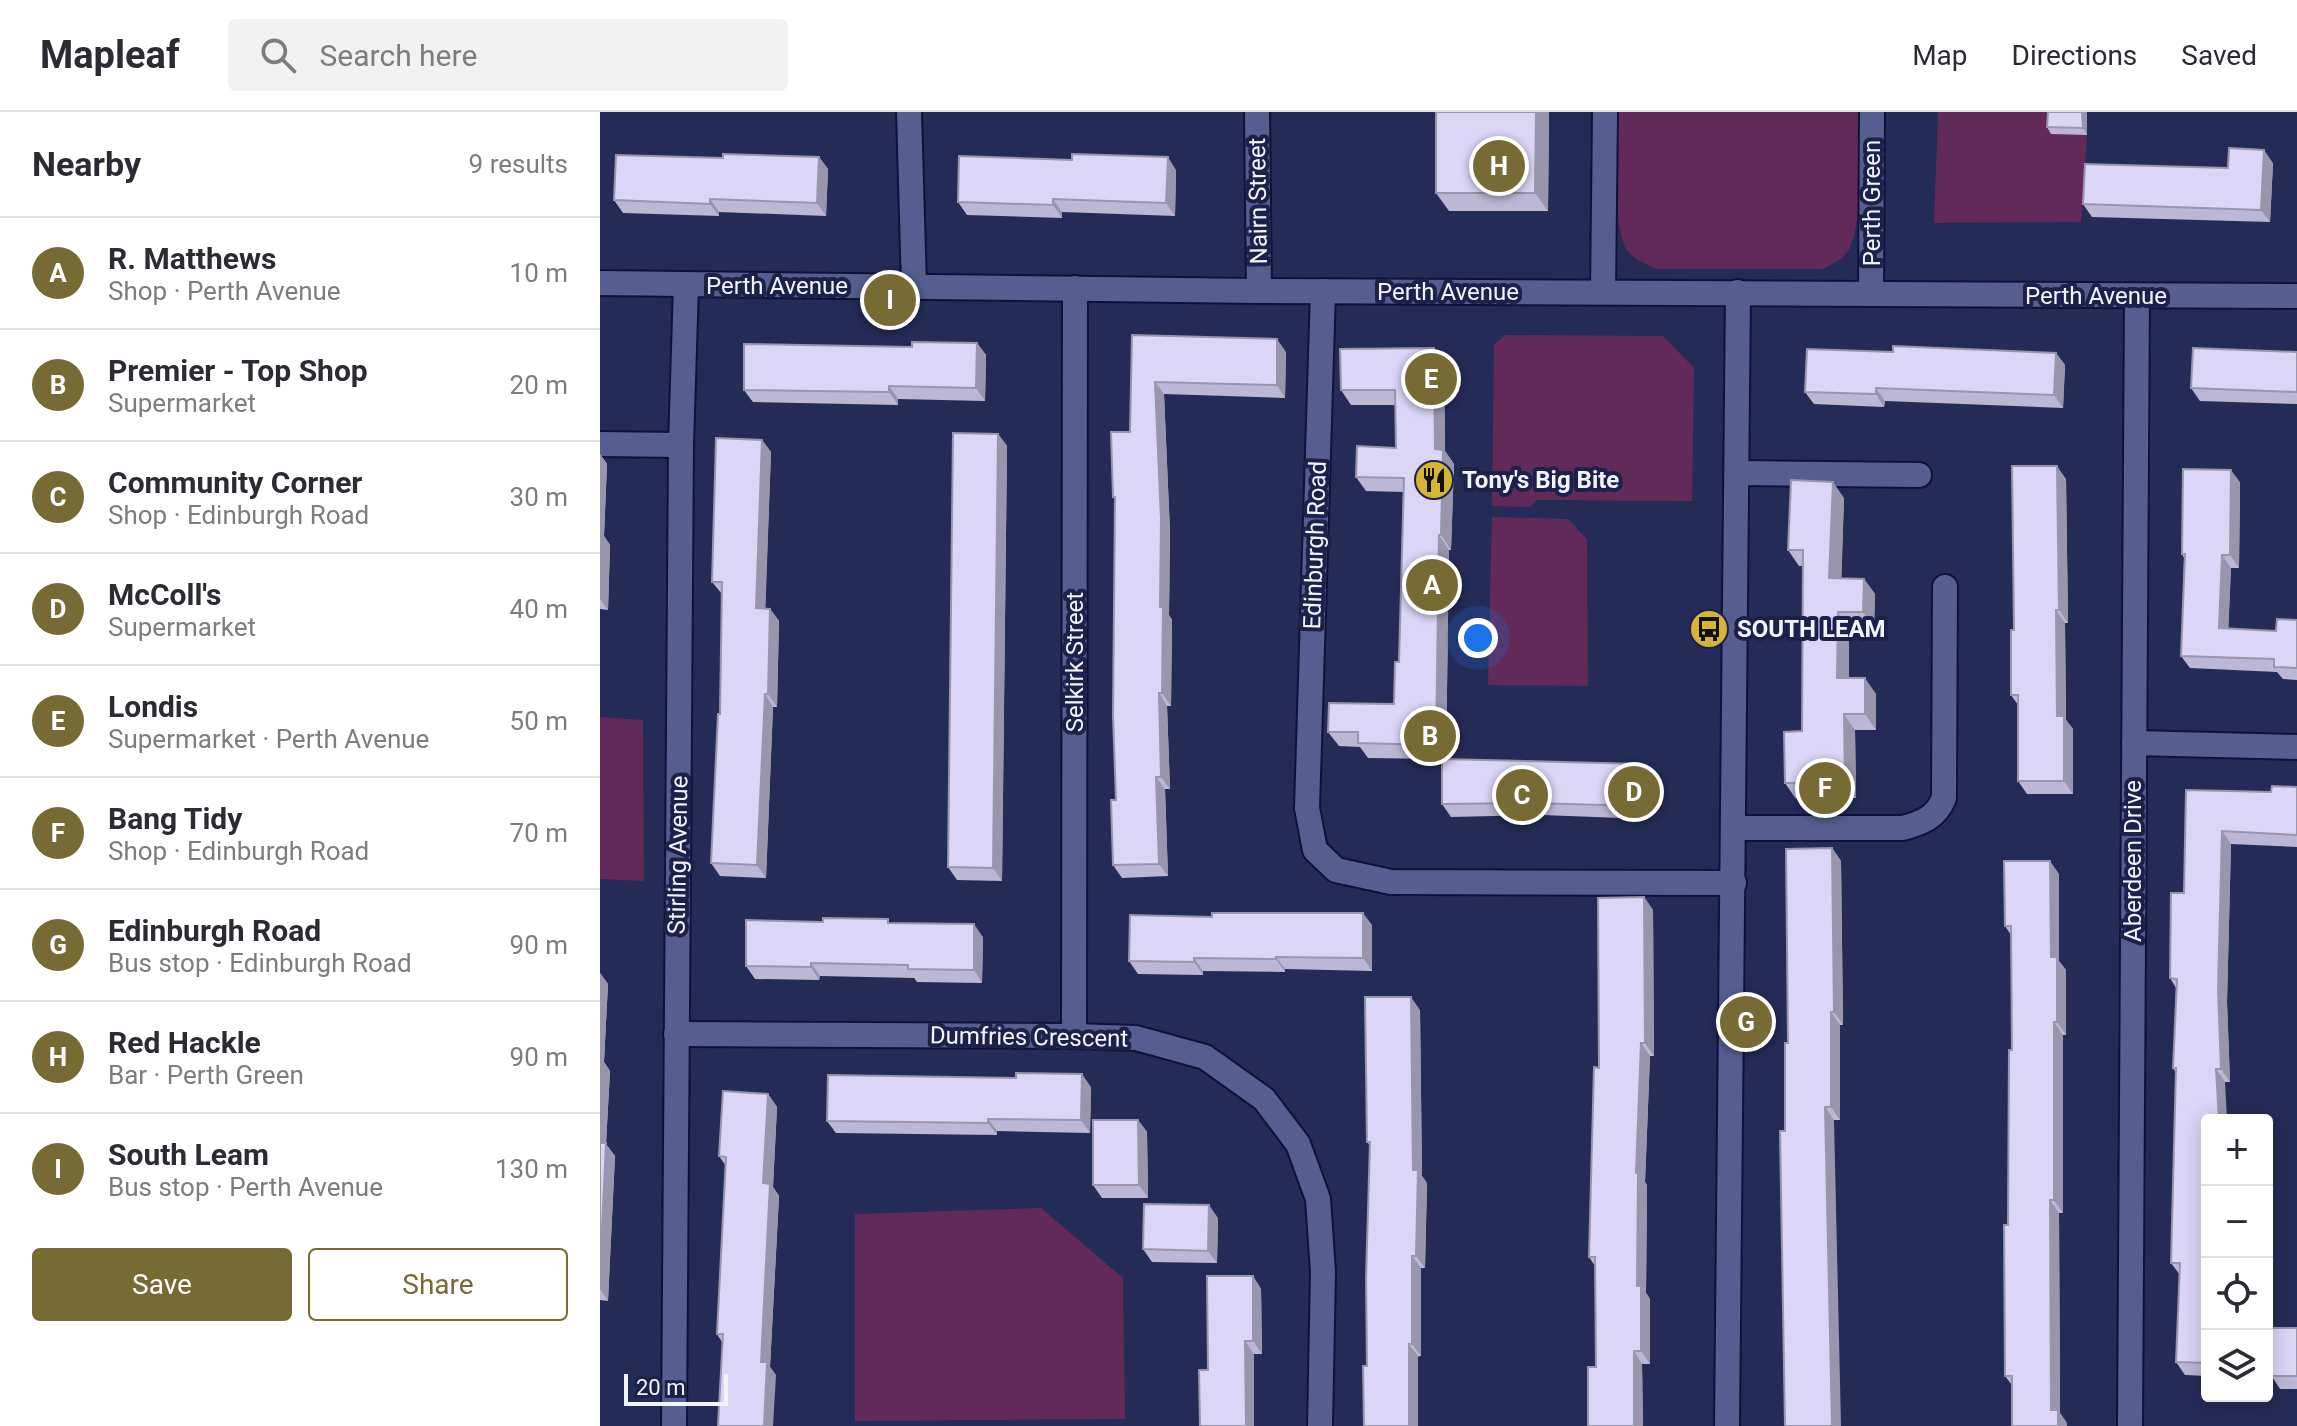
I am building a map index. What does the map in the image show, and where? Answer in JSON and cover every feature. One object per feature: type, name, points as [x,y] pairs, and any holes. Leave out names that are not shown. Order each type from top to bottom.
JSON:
[{"type":"street","points":[[909,112],[914,287]]},
{"type":"street","name":"Nairn Street","points":[[1257,112],[1259,291]]},
{"type":"street","points":[[1603,292],[1605,112]]},
{"type":"street","name":"Perth Green","points":[[1871,294],[1872,112]]},
{"type":"street","name":"Perth Avenue","points":[[600,283],[1259,291],[2297,296]]},
{"type":"street","name":"Stirling Avenue","points":[[674,1426],[681,445],[686,285]]},
{"type":"street","name":"Selkirk Street","points":[[1074,1036],[1075,288]]},
{"type":"street","name":"Edinburgh Road","points":[[1323,291],[1307,808],[1315,850],[1336,870],[1391,882],[1734,883]]},
{"type":"street","points":[[1727,1426],[1738,292]]},
{"type":"street","name":"Aberdeen Drive","points":[[2130,1426],[2137,296]]},
{"type":"street","points":[[600,444],[681,445]]},
{"type":"street","points":[[1737,473],[1919,475]]},
{"type":"street","points":[[1734,828],[1903,828],[1924,822],[1940,809],[1944,798],[1945,587]]},
{"type":"street","points":[[2134,743],[2297,747]]},
{"type":"street","name":"Dumfries Crescent","points":[[676,1034],[1136,1038],[1205,1057],[1264,1099],[1298,1144],[1318,1199],[1323,1272],[1320,1426]]},
{"type":"shaded area","points":[[1618,112],[1858,112],[1858,205],[1848,251],[1822,269],[1656,269],[1638,260],[1629,253],[1619,225],[1616,186]]},
{"type":"shaded area","points":[[1938,112],[2052,112],[2052,134],[2087,135],[2081,222],[1934,223]]},
{"type":"shaded area","points":[[1505,335],[1663,336],[1694,368],[1692,501],[1537,500],[1530,507],[1492,506],[1494,345]]},
{"type":"shaded area","points":[[1492,517],[1568,519],[1587,539],[1588,686],[1488,685]]},
{"type":"shaded area","points":[[600,717],[643,720],[644,881],[600,879]]},
{"type":"shaded area","points":[[1041,1208],[1123,1278],[1125,1419],[855,1421],[855,1214]]},
{"type":"building","points":[[1436,112],[1536,112],[1535,193],[1436,193]]},
{"type":"building","points":[[2048,112],[2082,112],[2083,128],[2047,127]]},
{"type":"building","points":[[2229,148],[2264,150],[2261,210],[2083,204],[2085,164],[2228,168]]},
{"type":"building","points":[[723,154],[819,157],[817,203],[710,199],[710,204],[614,200],[616,155],[723,158]]},
{"type":"building","points":[[1072,154],[1168,157],[1166,203],[1053,199],[1053,205],[958,202],[959,156],[1072,160]]},
{"type":"building","points":[[1132,335],[1277,339],[1277,385],[1155,382],[1161,519],[1160,607],[1163,607],[1162,693],[1159,693],[1161,777],[1156,777],[1159,864],[1113,865],[1111,800],[1116,800],[1113,716],[1115,497],[1111,432],[1130,432]]},
{"type":"building","points":[[912,342],[977,343],[976,388],[889,386],[889,392],[744,390],[744,344],[912,347]]},
{"type":"building","points":[[1893,346],[2056,353],[2054,395],[1876,388],[1876,394],[1805,392],[1807,349],[1893,352]]},
{"type":"building","points":[[1434,348],[1435,449],[1443,450],[1436,745],[1358,743],[1358,732],[1328,732],[1329,703],[1394,704],[1395,662],[1399,662],[1404,478],[1356,477],[1357,446],[1396,448],[1395,390],[1341,390],[1340,349]]},
{"type":"building","points":[[2193,348],[2297,352],[2297,392],[2191,388]]},
{"type":"building","points":[[953,433],[998,434],[993,868],[948,867]]},
{"type":"building","points":[[716,438],[762,440],[756,608],[770,609],[757,865],[711,863],[720,714],[722,582],[712,582]]},
{"type":"building","points":[[2012,466],[2057,466],[2057,716],[2064,716],[2064,781],[2018,781],[2018,695],[2011,695],[2011,630],[2014,630]]},
{"type":"building","points":[[2183,469],[2231,470],[2230,555],[2222,555],[2219,628],[2276,631],[2277,619],[2297,620],[2297,668],[2274,667],[2274,659],[2181,656],[2185,554],[2182,554]]},
{"type":"building","points":[[1791,480],[1833,482],[1829,578],[1864,579],[1863,612],[1838,612],[1837,678],[1865,678],[1865,714],[1844,714],[1845,782],[1785,783],[1784,732],[1802,731],[1803,550],[1788,550]]},
{"type":"building","points":[[1442,759],[1641,764],[1640,806],[1442,804]]},
{"type":"building","points":[[2272,786],[2297,787],[2297,835],[2222,831],[2218,990],[2221,1069],[2216,1069],[2219,1114],[2201,1114],[2201,1363],[2176,1362],[2180,1263],[2171,1263],[2177,979],[2170,978],[2171,893],[2184,893],[2186,790],[2271,792]]},
{"type":"building","points":[[1832,848],[1834,1012],[1831,1012],[1831,1107],[1825,1107],[1832,1426],[1785,1426],[1780,1131],[1785,1131],[1785,1043],[1788,1043],[1786,849]]},
{"type":"building","points":[[2004,861],[2050,861],[2051,957],[2057,957],[2054,1200],[2050,1200],[2051,1410],[2058,1410],[2058,1426],[2012,1426],[2012,1376],[2005,1376],[2004,1225],[2008,1225],[2009,1050],[2012,1050],[2011,926],[2005,926]]},
{"type":"building","points":[[1644,897],[1645,1043],[1641,1043],[1636,1173],[1641,1351],[1634,1351],[1634,1426],[1588,1426],[1588,1367],[1596,1367],[1595,1257],[1589,1257],[1594,1067],[1599,1068],[1598,898]]},
{"type":"building","points":[[1212,913],[1363,913],[1363,958],[1129,961],[1130,915],[1212,917]]},
{"type":"building","points":[[823,918],[888,919],[888,923],[974,924],[974,970],[811,963],[811,967],[746,966],[746,920],[823,922]]},
{"type":"building","points":[[1365,997],[1411,997],[1413,1170],[1418,1170],[1416,1256],[1412,1256],[1409,1426],[1364,1426],[1370,1142],[1367,1142]]},
{"type":"building","points":[[1016,1073],[1082,1074],[1081,1120],[988,1119],[988,1123],[827,1121],[828,1075],[1016,1078]]},
{"type":"building","points":[[723,1091],[768,1094],[763,1183],[770,1184],[761,1362],[767,1362],[764,1426],[718,1426],[723,1334],[717,1334],[726,1157],[719,1156]]},
{"type":"building","points":[[1093,1120],[1138,1120],[1139,1185],[1093,1185]]},
{"type":"building","points":[[600,1143],[606,1143],[600,1272]]},
{"type":"building","points":[[1144,1204],[1209,1205],[1208,1251],[1143,1249]]},
{"type":"building","points":[[1207,1276],[1253,1276],[1253,1341],[1245,1341],[1246,1426],[1200,1426],[1199,1370],[1208,1370]]},
{"type":"building","points":[[2273,1328],[2297,1328],[2297,1376],[2273,1376]]},
{"type":"place","name":"Red Hackle","points":[[1499,166]]},
{"type":"place","name":"South Leam","points":[[890,300]]},
{"type":"place","name":"Londis","points":[[1431,379]]},
{"type":"place","name":"Tony's Big Bite","points":[[1434,480]]},
{"type":"place","name":"R. Matthews","points":[[1432,585]]},
{"type":"place","name":"SOUTH LEAM","points":[[1709,629]]},
{"type":"place","name":"Premier - Top Shop","points":[[1430,736]]},
{"type":"place","name":"Bang Tidy","points":[[1825,788]]},
{"type":"place","name":"McColl's","points":[[1634,792]]},
{"type":"place","name":"Community Corner","points":[[1522,795]]},
{"type":"place","name":"Edinburgh Road","points":[[1746,1022]]}]
